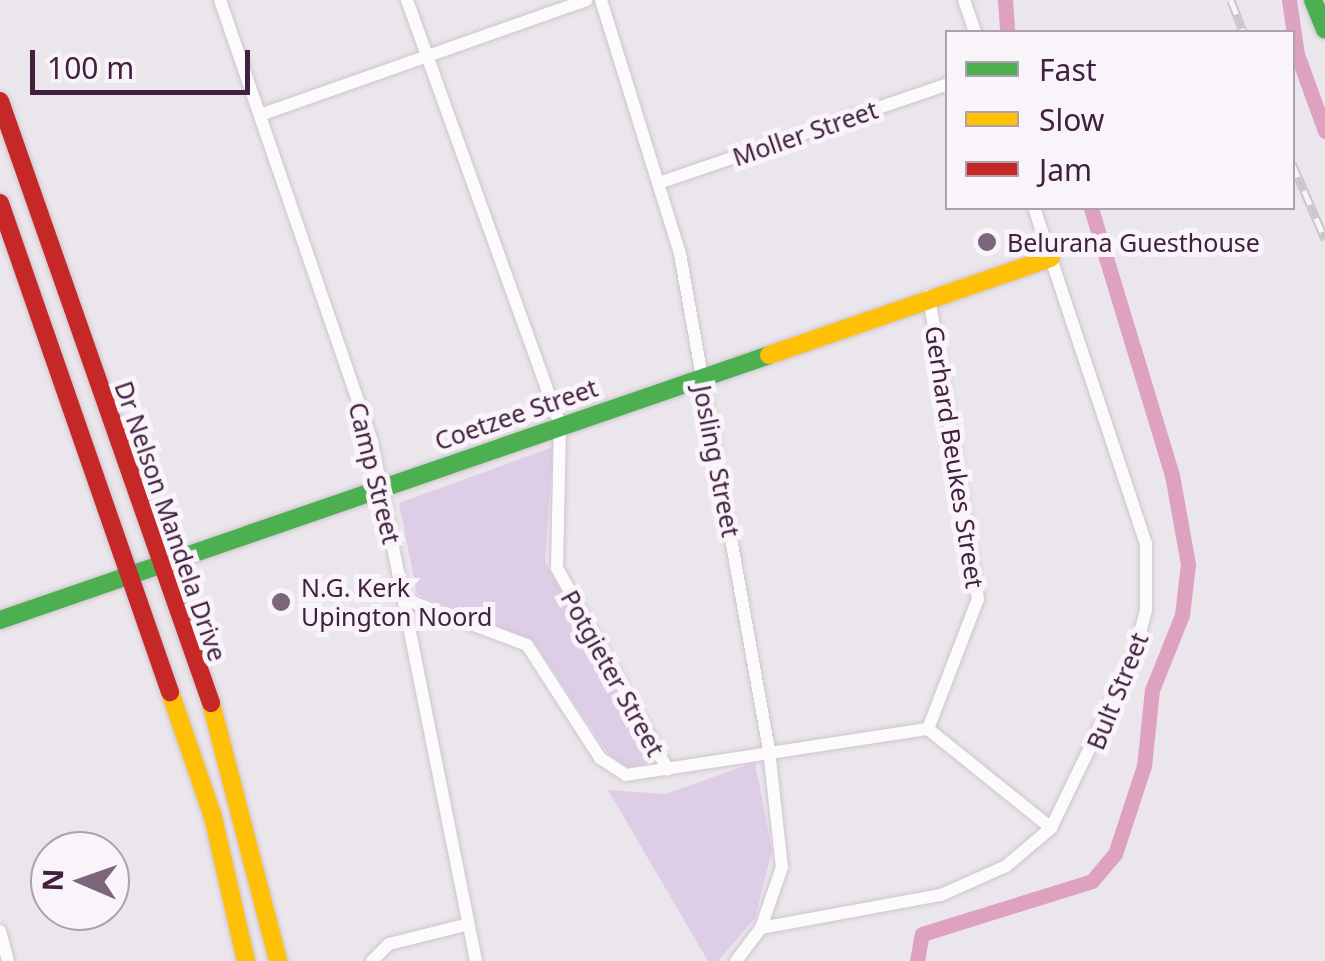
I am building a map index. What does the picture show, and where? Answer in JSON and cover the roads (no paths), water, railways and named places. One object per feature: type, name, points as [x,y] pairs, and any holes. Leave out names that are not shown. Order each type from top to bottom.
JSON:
[{"type":"main road","points":[[1313,0],[1325,30]]},
{"type":"main road","name":"Dr Nelson Mandela Drive","points":[[0,102],[158,567],[234,773],[278,961]]},
{"type":"main road","points":[[0,203],[213,817],[246,961]]},
{"type":"main road","name":"Coetzee Street","points":[[0,620],[930,296],[1050,258]]},
{"type":"street","name":"Camp Street","points":[[220,0],[383,487],[476,961]]},
{"type":"street","name":"Potgieter Street","points":[[407,0],[560,425],[556,568],[668,770],[769,750],[928,729]]},
{"type":"street","points":[[260,115],[586,0]]},
{"type":"street","name":"Josling Street","points":[[601,0],[662,182],[769,750],[782,867],[761,928]]},
{"type":"street","points":[[964,0],[974,30]]},
{"type":"street","name":"Moller Street","points":[[662,182],[945,85]]},
{"type":"street","name":"Bult Street","points":[[761,928],[953,892],[1006,866],[1052,828],[1133,658],[1150,562],[1035,210]]},
{"type":"street","name":"Gerhard Beukes Street","points":[[928,729],[978,608],[930,296]]},
{"type":"street","points":[[404,600],[524,643],[604,763],[626,775],[668,770]]},
{"type":"street","points":[[928,729],[1052,828]]},
{"type":"street","points":[[372,961],[390,944],[468,924]]},
{"type":"street","points":[[736,961],[761,928]]},
{"type":"street","points":[[0,931],[8,961]]},
{"type":"waterway","points":[[1005,0],[1007,30]]},
{"type":"waterway","points":[[1289,0],[1293,30]]},
{"type":"waterway","points":[[1295,40],[1325,131]]},
{"type":"waterway","points":[[917,961],[922,934],[1092,881],[1115,854],[1144,766],[1152,690],[1182,615],[1188,564],[1172,475],[1092,210]]},
{"type":"railway","points":[[1231,0],[1242,30]]},
{"type":"railway","points":[[1295,170],[1325,239]]},
{"type":"place","name":"Belurana Guesthouse","points":[[987,242]]},
{"type":"place","name":"N.G. Kerk Upington Noord","points":[[281,602]]}]
